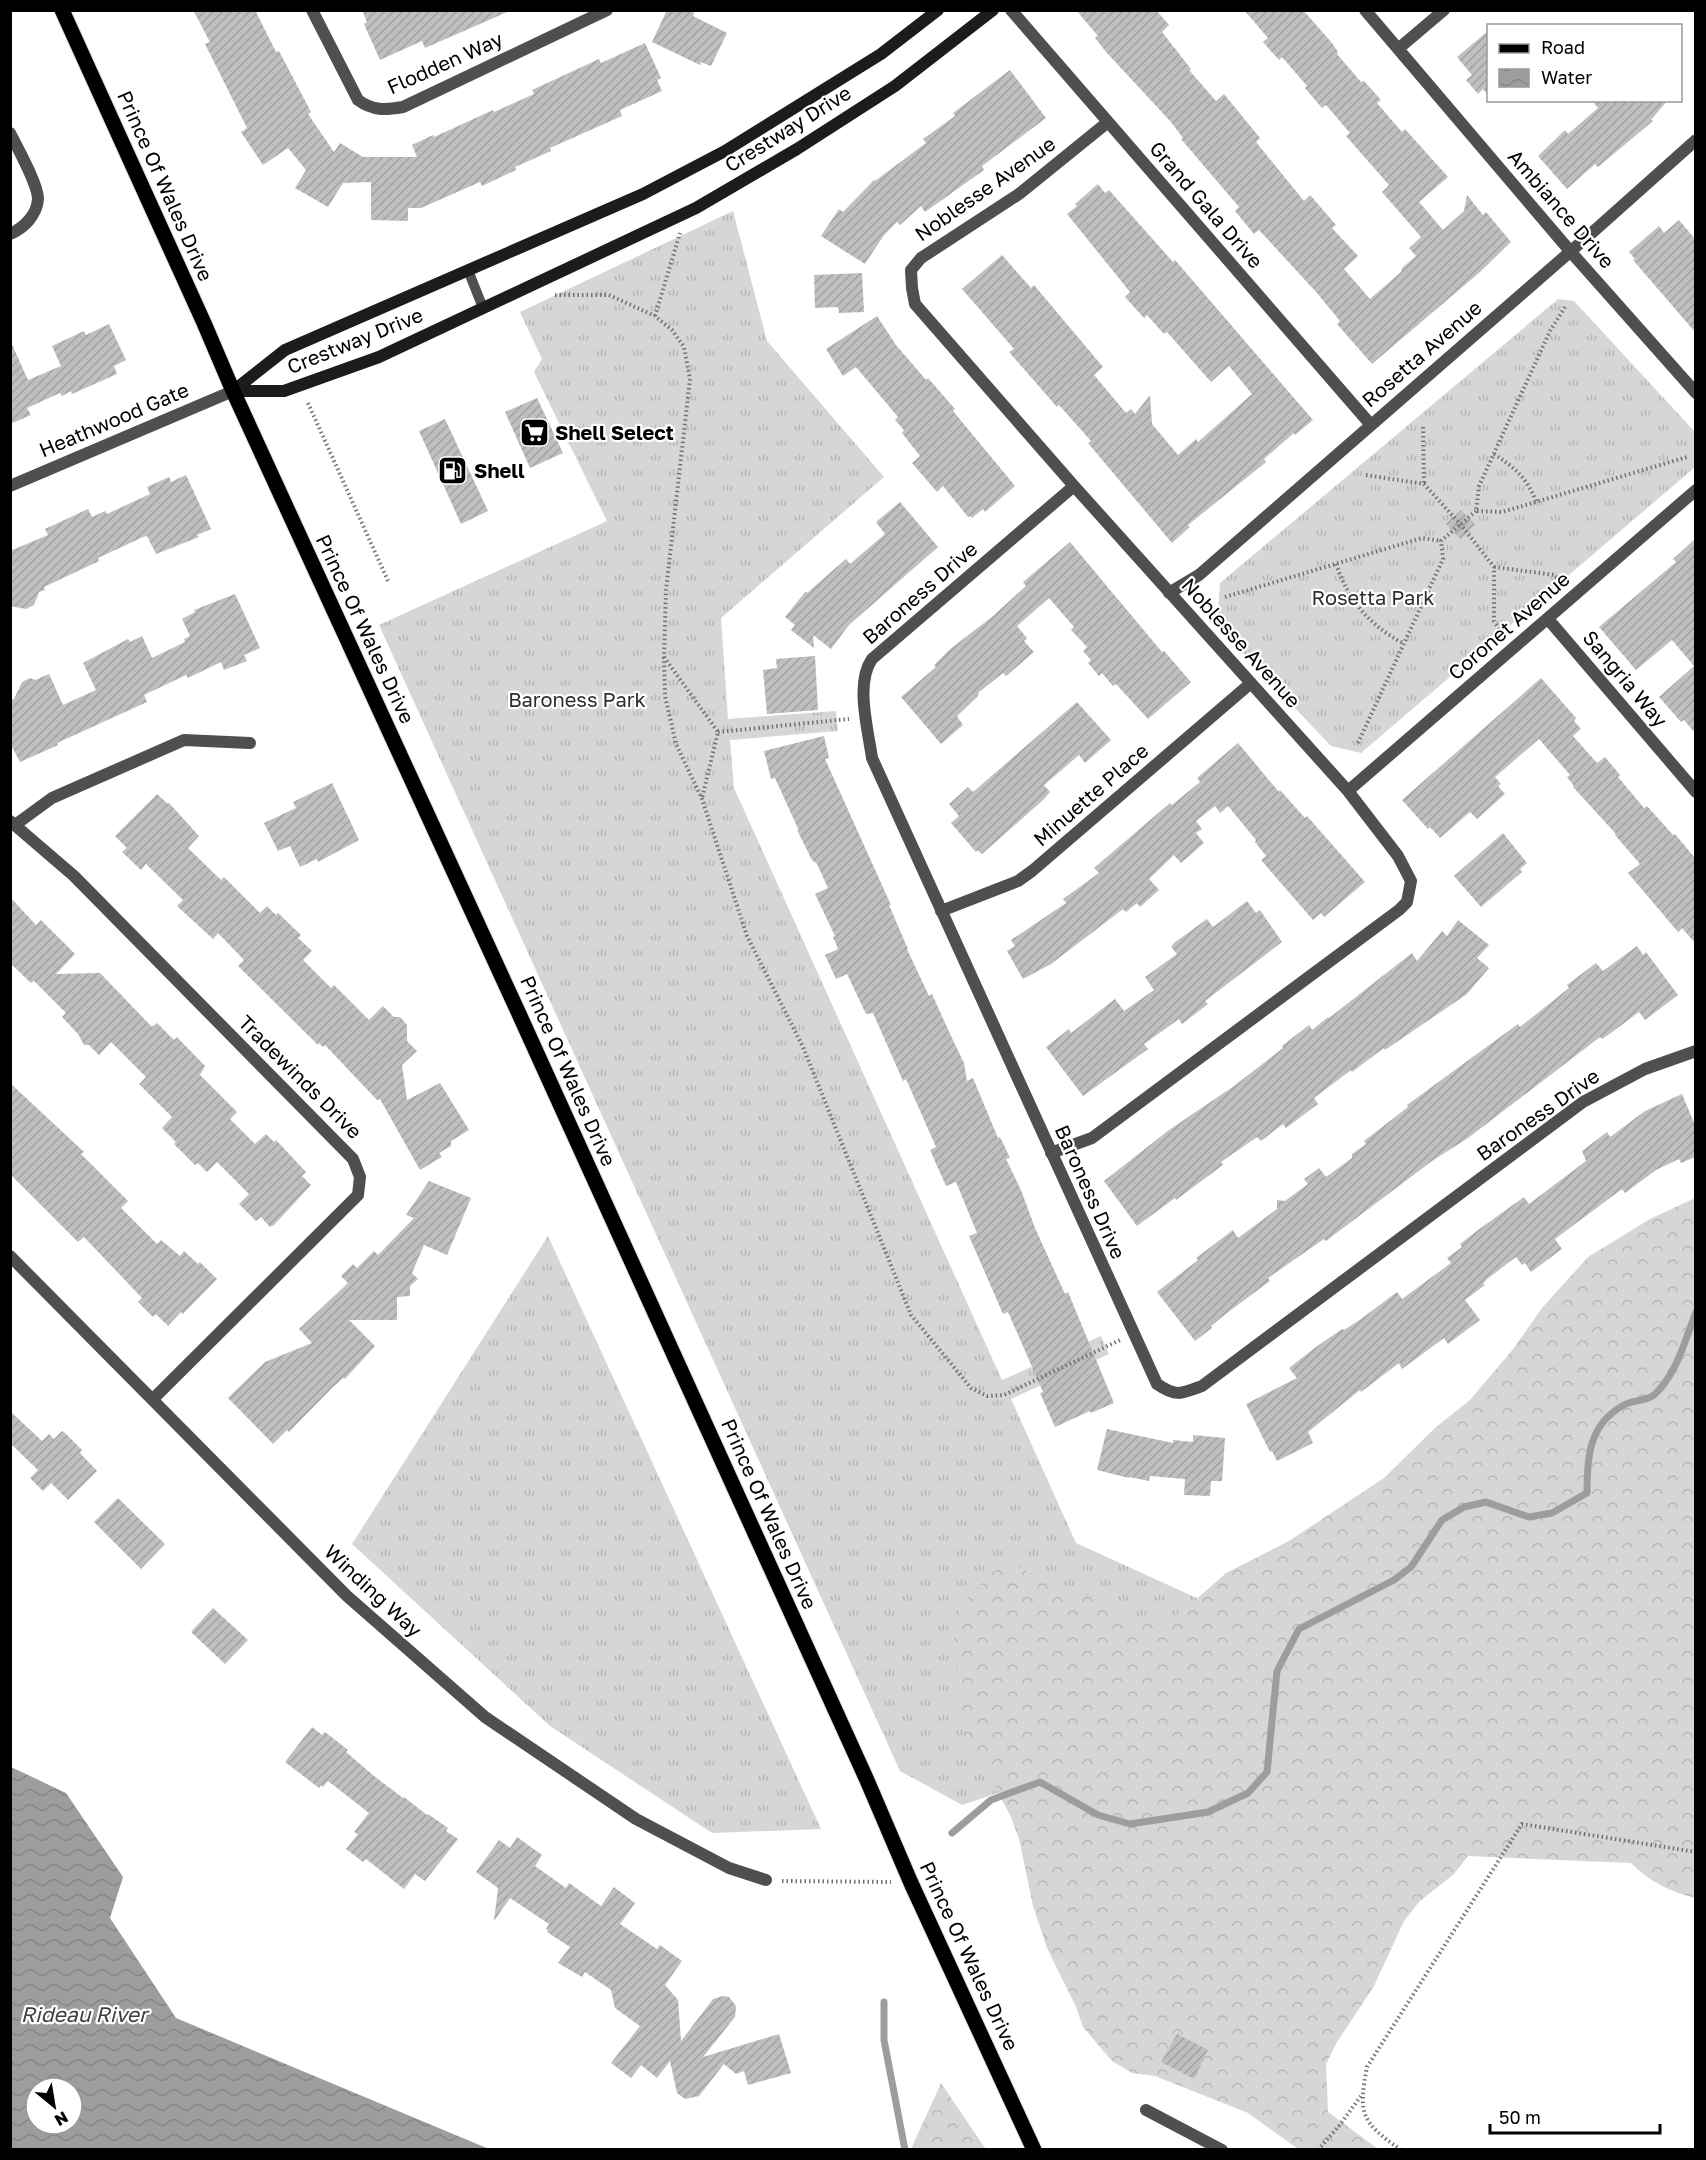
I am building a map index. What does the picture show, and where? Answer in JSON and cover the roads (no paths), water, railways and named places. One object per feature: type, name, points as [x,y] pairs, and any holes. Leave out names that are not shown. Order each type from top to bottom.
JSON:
[{"type":"main road","name":"Prince Of Wales Drive","points":[[62,10],[233,391],[520,1016],[866,1778],[911,1883],[1034,2150]]},
{"type":"street","name":"Flodden Way","points":[[312,10],[358,100],[367,107],[381,111],[403,107],[607,10]]},
{"type":"street","name":"Crestway Drive","points":[[233,391],[285,350],[643,194],[725,151],[881,54],[938,10]]},
{"type":"street","name":"Crestway Drive","points":[[233,391],[284,391],[379,357],[696,208],[797,149],[895,86],[993,10]]},
{"type":"street","name":"Grand Gala Drive","points":[[1011,10],[1371,425]]},
{"type":"street","name":"Ambiance Drive","points":[[1365,10],[1570,251],[1695,393]]},
{"type":"street","points":[[1398,50],[1444,10]]},
{"type":"street","name":"Noblesse Avenue","points":[[1050,1153],[1092,1138],[1407,902],[1411,881],[1398,856],[1348,791],[1074,486],[915,304],[911,270],[921,258],[1018,194],[1108,122]]},
{"type":"street","points":[[10,133],[31,177],[38,198],[31,219],[10,234]]},
{"type":"street","name":"Rosetta Avenue","points":[[1169,592],[1198,575],[1695,140]]},
{"type":"street","name":"Heathwood Gate","points":[[10,486],[233,391]]},
{"type":"street","name":"Baroness Drive","points":[[1074,486],[872,659],[865,668],[863,686],[872,758],[1132,1334],[1157,1384],[1169,1393],[1182,1394],[1202,1386],[1583,1102],[1645,1069],[1695,1050]]},
{"type":"street","name":"Coronet Avenue","points":[[1348,791],[1695,490]]},
{"type":"street","name":"Sangria Way","points":[[1548,619],[1695,792]]},
{"type":"street","name":"Minuette Place","points":[[941,912],[1018,881],[1032,871],[1251,683]]},
{"type":"street","points":[[13,823],[52,798],[184,740],[250,743]]},
{"type":"street","name":"Tradewinds Drive","points":[[13,823],[74,876],[345,1150],[353,1159],[360,1177],[358,1195],[153,1400]]},
{"type":"street","name":"Winding Way","points":[[10,1256],[347,1596],[485,1717],[636,1819],[718,1863],[766,1880]]},
{"type":"street","points":[[1146,2110],[1222,2150]]},
{"type":"lane","points":[[468,270],[483,308]]},
{"type":"water","name":"Rideau River","points":[[11,1767],[66,1793],[123,1877],[110,1918],[176,2018],[489,2149],[11,2149]]},
{"type":"waterway","points":[[952,1833],[991,1800],[1040,1782],[1098,1815],[1130,1824],[1208,1812],[1248,1793],[1267,1772],[1277,1671],[1299,1629],[1394,1580],[1411,1567],[1442,1520],[1464,1507],[1486,1502],[1529,1517],[1552,1513],[1587,1493],[1589,1454],[1597,1431],[1612,1413],[1628,1403],[1651,1397],[1662,1387],[1680,1356],[1696,1312]]},
{"type":"waterway","points":[[884,2002],[884,2040],[905,2150]]},
{"type":"place","name":"Shell Select","points":[[534,433]]},
{"type":"place","name":"Shell","points":[[453,471]]},
{"type":"park label","name":"Rosetta Park","points":[[1373,598]]},
{"type":"park label","name":"Baroness Park","points":[[577,700]]}]
